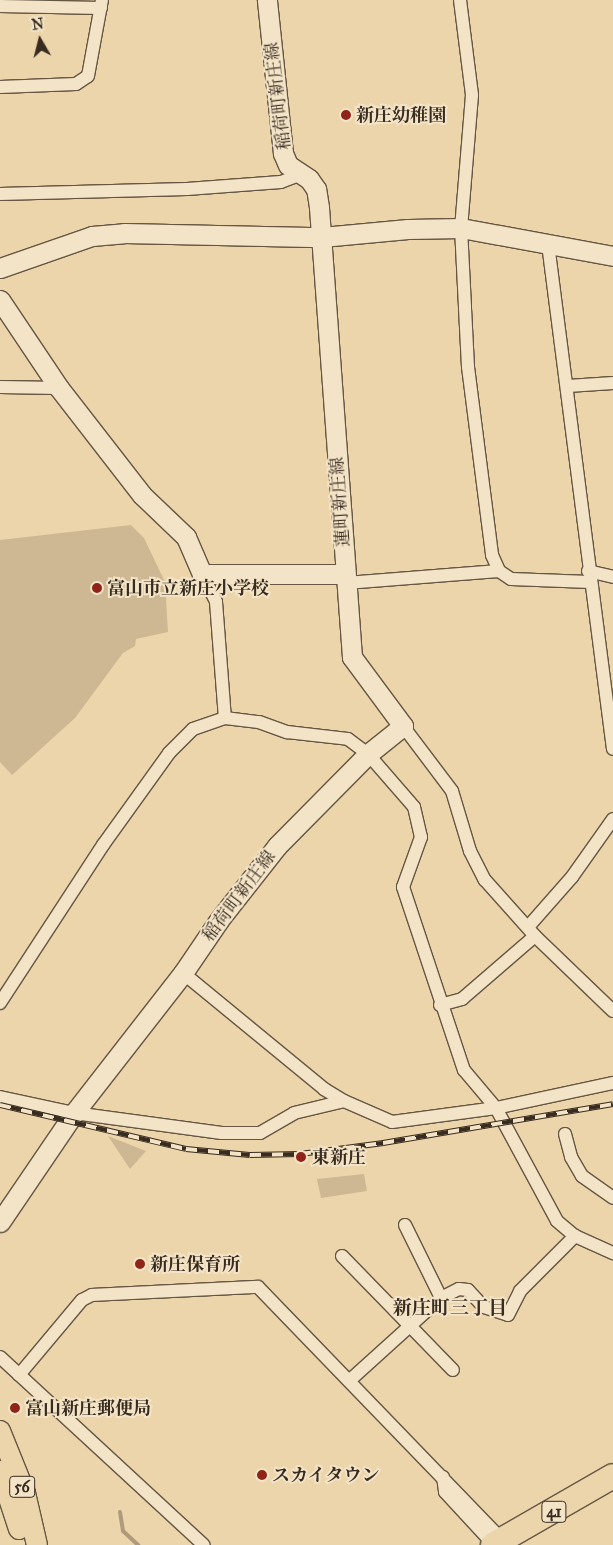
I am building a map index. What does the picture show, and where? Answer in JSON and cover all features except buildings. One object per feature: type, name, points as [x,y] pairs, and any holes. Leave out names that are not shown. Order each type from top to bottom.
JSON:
[{"type":"highway","name":"41","points":[[503,1544],[613,1476]]},
{"type":"highway","name":"41","points":[[503,1544],[613,1492]]},
{"type":"main road","name":"稲荷町新庄線","points":[[267,0],[283,153],[299,175],[309,179],[316,189],[322,237]]},
{"type":"main road","points":[[0,268],[92,236],[146,233],[322,237],[408,229],[461,228],[613,256]]},
{"type":"main road","name":"蓮町新庄線","points":[[322,237],[346,578]]},
{"type":"main road","points":[[0,300],[59,388],[142,494],[186,537],[202,574],[346,578],[352,657],[403,726]]},
{"type":"main road","name":"稲荷町新庄線","points":[[0,1222],[74,1112],[184,973],[219,920],[277,846],[368,754],[403,726]]},
{"type":"main road","name":"56","points":[[0,1431],[25,1493],[37,1545]]},
{"type":"main road","name":"56","points":[[0,1471],[24,1545]]},
{"type":"street","points":[[460,0],[472,95],[461,228],[468,367],[492,555],[500,571],[511,579],[613,577]]},
{"type":"street","points":[[0,6],[101,4],[88,76],[76,84],[0,87]]},
{"type":"street","points":[[0,194],[187,189],[281,182],[299,175]]},
{"type":"street","points":[[548,244],[568,386],[589,577],[613,749]]},
{"type":"street","points":[[568,386],[613,383]]},
{"type":"street","points":[[0,387],[59,388]]},
{"type":"street","points":[[346,578],[500,571]]},
{"type":"street","points":[[202,574],[216,602],[225,718]]},
{"type":"street","points":[[0,1003],[103,846],[169,753],[194,729],[225,718],[259,722],[287,732],[348,739],[368,754],[414,807],[421,837],[403,887],[440,1004],[464,1070],[496,1108],[557,1221],[575,1236],[613,1253]]},
{"type":"street","points":[[403,726],[452,791],[470,852],[485,880],[532,932],[613,1011]]},
{"type":"street","points":[[440,1004],[462,999],[532,932],[613,819]]},
{"type":"street","points":[[184,973],[344,1102],[392,1122],[496,1108],[613,1083]]},
{"type":"street","points":[[0,1097],[74,1112],[222,1133],[260,1133],[294,1113],[344,1102]]},
{"type":"street","points":[[565,1134],[571,1158],[582,1176],[613,1198]]},
{"type":"street","points":[[405,1224],[441,1298]]},
{"type":"street","points":[[349,1381],[441,1298],[458,1289],[468,1290],[484,1307],[508,1316],[520,1291],[575,1236]]},
{"type":"street","points":[[342,1256],[453,1370]]},
{"type":"street","points":[[19,1375],[82,1300],[92,1295],[258,1287],[443,1477],[444,1492],[503,1544]]},
{"type":"street","points":[[0,1357],[204,1545]]},
{"type":"shaded area","points":[[131,525],[144,538],[165,582],[168,632],[136,639],[135,646],[123,653],[75,718],[12,775],[0,762],[0,540]]},
{"type":"shaded area","points":[[108,1136],[146,1151],[130,1169]]},
{"type":"shaded area","points":[[364,1174],[367,1191],[321,1198],[317,1179]]},
{"type":"waterway","points":[[120,1512],[123,1531],[138,1545]]},
{"type":"railway","points":[[0,1105],[186,1149],[250,1155],[300,1154],[383,1143],[613,1104]]},
{"type":"place","name":"新庄幼稚園","points":[[346,115]]},
{"type":"place","name":"富山市立新庄小学校","points":[[97,588]]},
{"type":"place","name":"東新庄","points":[[301,1157]]},
{"type":"place","name":"新庄保育所","points":[[140,1264]]},
{"type":"place","name":"富山新庄郵便局","points":[[15,1408]]},
{"type":"place","name":"スカイタウン","points":[[262,1475]]},
{"type":"district","name":"新庄町三丁目","points":[[450,1308]]}]
